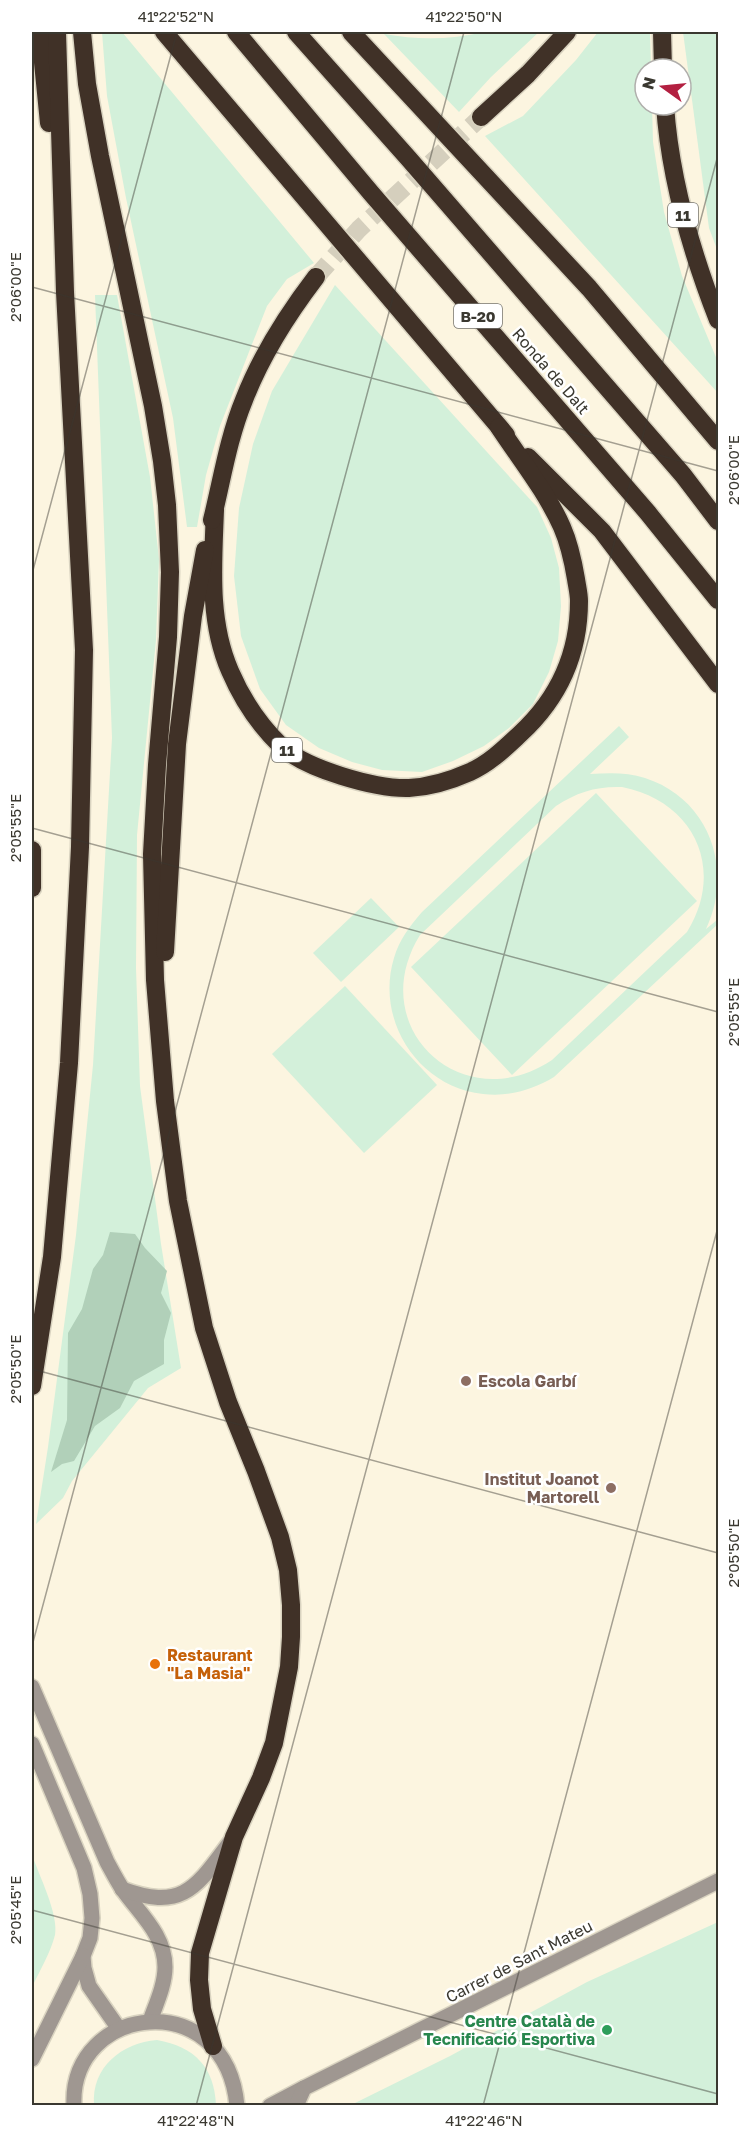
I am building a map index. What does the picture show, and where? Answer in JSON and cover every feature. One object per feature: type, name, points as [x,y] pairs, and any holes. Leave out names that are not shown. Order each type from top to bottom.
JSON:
[{"type":"highway","points":[[40,32],[65,292]]},
{"type":"highway","points":[[32,1386],[53,1245],[69,1063],[80,848],[84,650],[65,292],[57,32]]},
{"type":"highway","points":[[82,32],[87,84],[153,406],[167,505],[170,572],[168,637],[152,854],[155,980],[165,1101],[178,1201],[204,1328],[228,1402],[280,1537],[288,1570],[291,1605],[289,1667],[274,1743],[234,1837],[200,1953],[202,2009],[213,2046]]},
{"type":"highway","points":[[164,32],[499,427],[602,531],[718,684]]},
{"type":"highway","name":"Ronda de Dalt","points":[[236,32],[371,193],[648,513],[718,600]]},
{"type":"highway","name":"Ronda de Dalt","points":[[296,32],[668,457],[718,521]]},
{"type":"highway","points":[[351,32],[589,288],[718,441]]},
{"type":"highway","points":[[481,117],[528,74],[567,32]]},
{"type":"highway","points":[[662,32],[663,57]]},
{"type":"highway","name":"11","points":[[666,117],[672,167],[680,205],[692,250],[718,320]]},
{"type":"highway","points":[[165,1101],[165,951],[177,744],[193,616],[204,555],[223,469],[244,400],[279,331],[295,304],[316,277]]},
{"type":"highway","name":"11","points":[[215,510],[213,567],[216,618],[230,669],[240,693],[255,717],[283,748],[324,771],[370,784],[409,788],[442,781],[470,772],[497,756],[544,711],[560,685],[575,646],[580,600],[573,559],[562,527],[499,427]]},
{"type":"highway","points":[[32,850],[32,888]]},
{"type":"street","points":[[32,1687],[106,1862],[122,1889],[157,1935],[165,1967],[163,1982],[150,2021]]},
{"type":"street","points":[[32,1744],[84,1868],[90,1894],[91,1928],[83,1956],[32,2059]]},
{"type":"street","points":[[122,1889],[155,1898],[177,1896],[188,1892],[201,1881],[234,1837]]},
{"type":"street","name":"Carrer de Sant Mateu","points":[[270,2106],[718,1881]]},
{"type":"street","points":[[83,1956],[89,1986],[118,2029]]},
{"type":"street","points":[[74,2106],[76,2080],[84,2063],[97,2045],[118,2029],[150,2021],[184,2026],[201,2035],[213,2046],[226,2062],[231,2074],[237,2106]]},
{"type":"street","points":[[296,2106],[304,2088]]},
{"type":"green space","points":[[102,32],[122,32],[314,263],[287,279],[267,306],[220,426],[206,475],[197,527],[187,527],[173,418],[126,198],[107,96]]},
{"type":"green space","points":[[484,32],[539,32],[491,77],[459,112],[384,34],[434,38],[459,37]]},
{"type":"green space","points":[[598,32],[650,32],[651,57],[633,57],[633,117],[652,117],[653,142],[664,212],[682,276],[718,362],[718,393],[485,136],[523,116],[576,60]]},
{"type":"green space","points":[[683,32],[718,32],[718,252],[709,228],[693,107],[693,57],[686,57]]},
{"type":"green space","points":[[335,285],[537,507],[551,538],[559,568],[561,606],[558,641],[549,672],[533,704],[509,728],[484,746],[453,761],[422,772],[382,770],[352,762],[319,748],[286,725],[260,689],[241,636],[234,576],[239,508],[253,444],[272,391]]},
{"type":"green space","points":[[95,295],[117,295],[150,477],[159,559],[156,640],[137,835],[136,968],[140,1086],[161,1244],[181,1368],[148,1388],[72,1481],[63,1498],[36,1524],[76,1235],[93,1065],[112,738]]},
{"type":"green space","points":[[619,726],[629,737],[590,774],[631,775],[645,778],[667,788],[686,802],[700,819],[710,839],[716,861],[717,883],[714,906],[706,929],[717,920],[718,924],[554,1077],[529,1089],[511,1093],[493,1095],[460,1089],[439,1079],[421,1064],[407,1047],[397,1026],[391,1004],[390,981],[399,945],[405,933],[422,912]],"holes":[[[622,787],[647,795],[668,807],[684,822],[696,841],[703,862],[703,885],[698,908],[687,932],[552,1060],[518,1076],[485,1079],[456,1071],[431,1054],[413,1031],[404,1002],[406,969],[420,935],[564,801],[588,791],[604,788]]]},
{"type":"green space","points":[[596,793],[697,901],[512,1075],[411,967]]},
{"type":"green space","points":[[371,898],[399,927],[341,982],[313,953]]},
{"type":"green space","points":[[345,986],[437,1085],[364,1153],[272,1054]]},
{"type":"green space","points":[[110,1232],[135,1234],[167,1271],[161,1293],[171,1313],[164,1340],[164,1364],[134,1381],[120,1408],[95,1426],[74,1461],[62,1464],[51,1472],[67,1420],[68,1333],[82,1309],[93,1269],[103,1255]]},
{"type":"green space","points":[[32,1855],[51,1906],[55,1935],[32,1987]]},
{"type":"green space","name":"Centre Català de Tecnificació Esportiva","points":[[718,1922],[718,2105],[351,2105],[450,2056],[587,1982]]},
{"type":"green space","points":[[157,2040],[182,2048],[200,2061],[211,2080],[216,2105],[94,2105],[94,2091],[98,2079],[111,2059],[132,2046]]},
{"type":"tunnel","points":[[316,277],[359,229],[481,117]]},
{"type":"place","name":"Escola Garbí","points":[[466,1381]]},
{"type":"place","name":"Institut Joanot Martorell","points":[[611,1488]]},
{"type":"place","name":"Restaurant \"La Masia\"","points":[[155,1664]]},
{"type":"place","name":"Centre Català de Tecnificació Esportiva","points":[[607,2030]]}]
